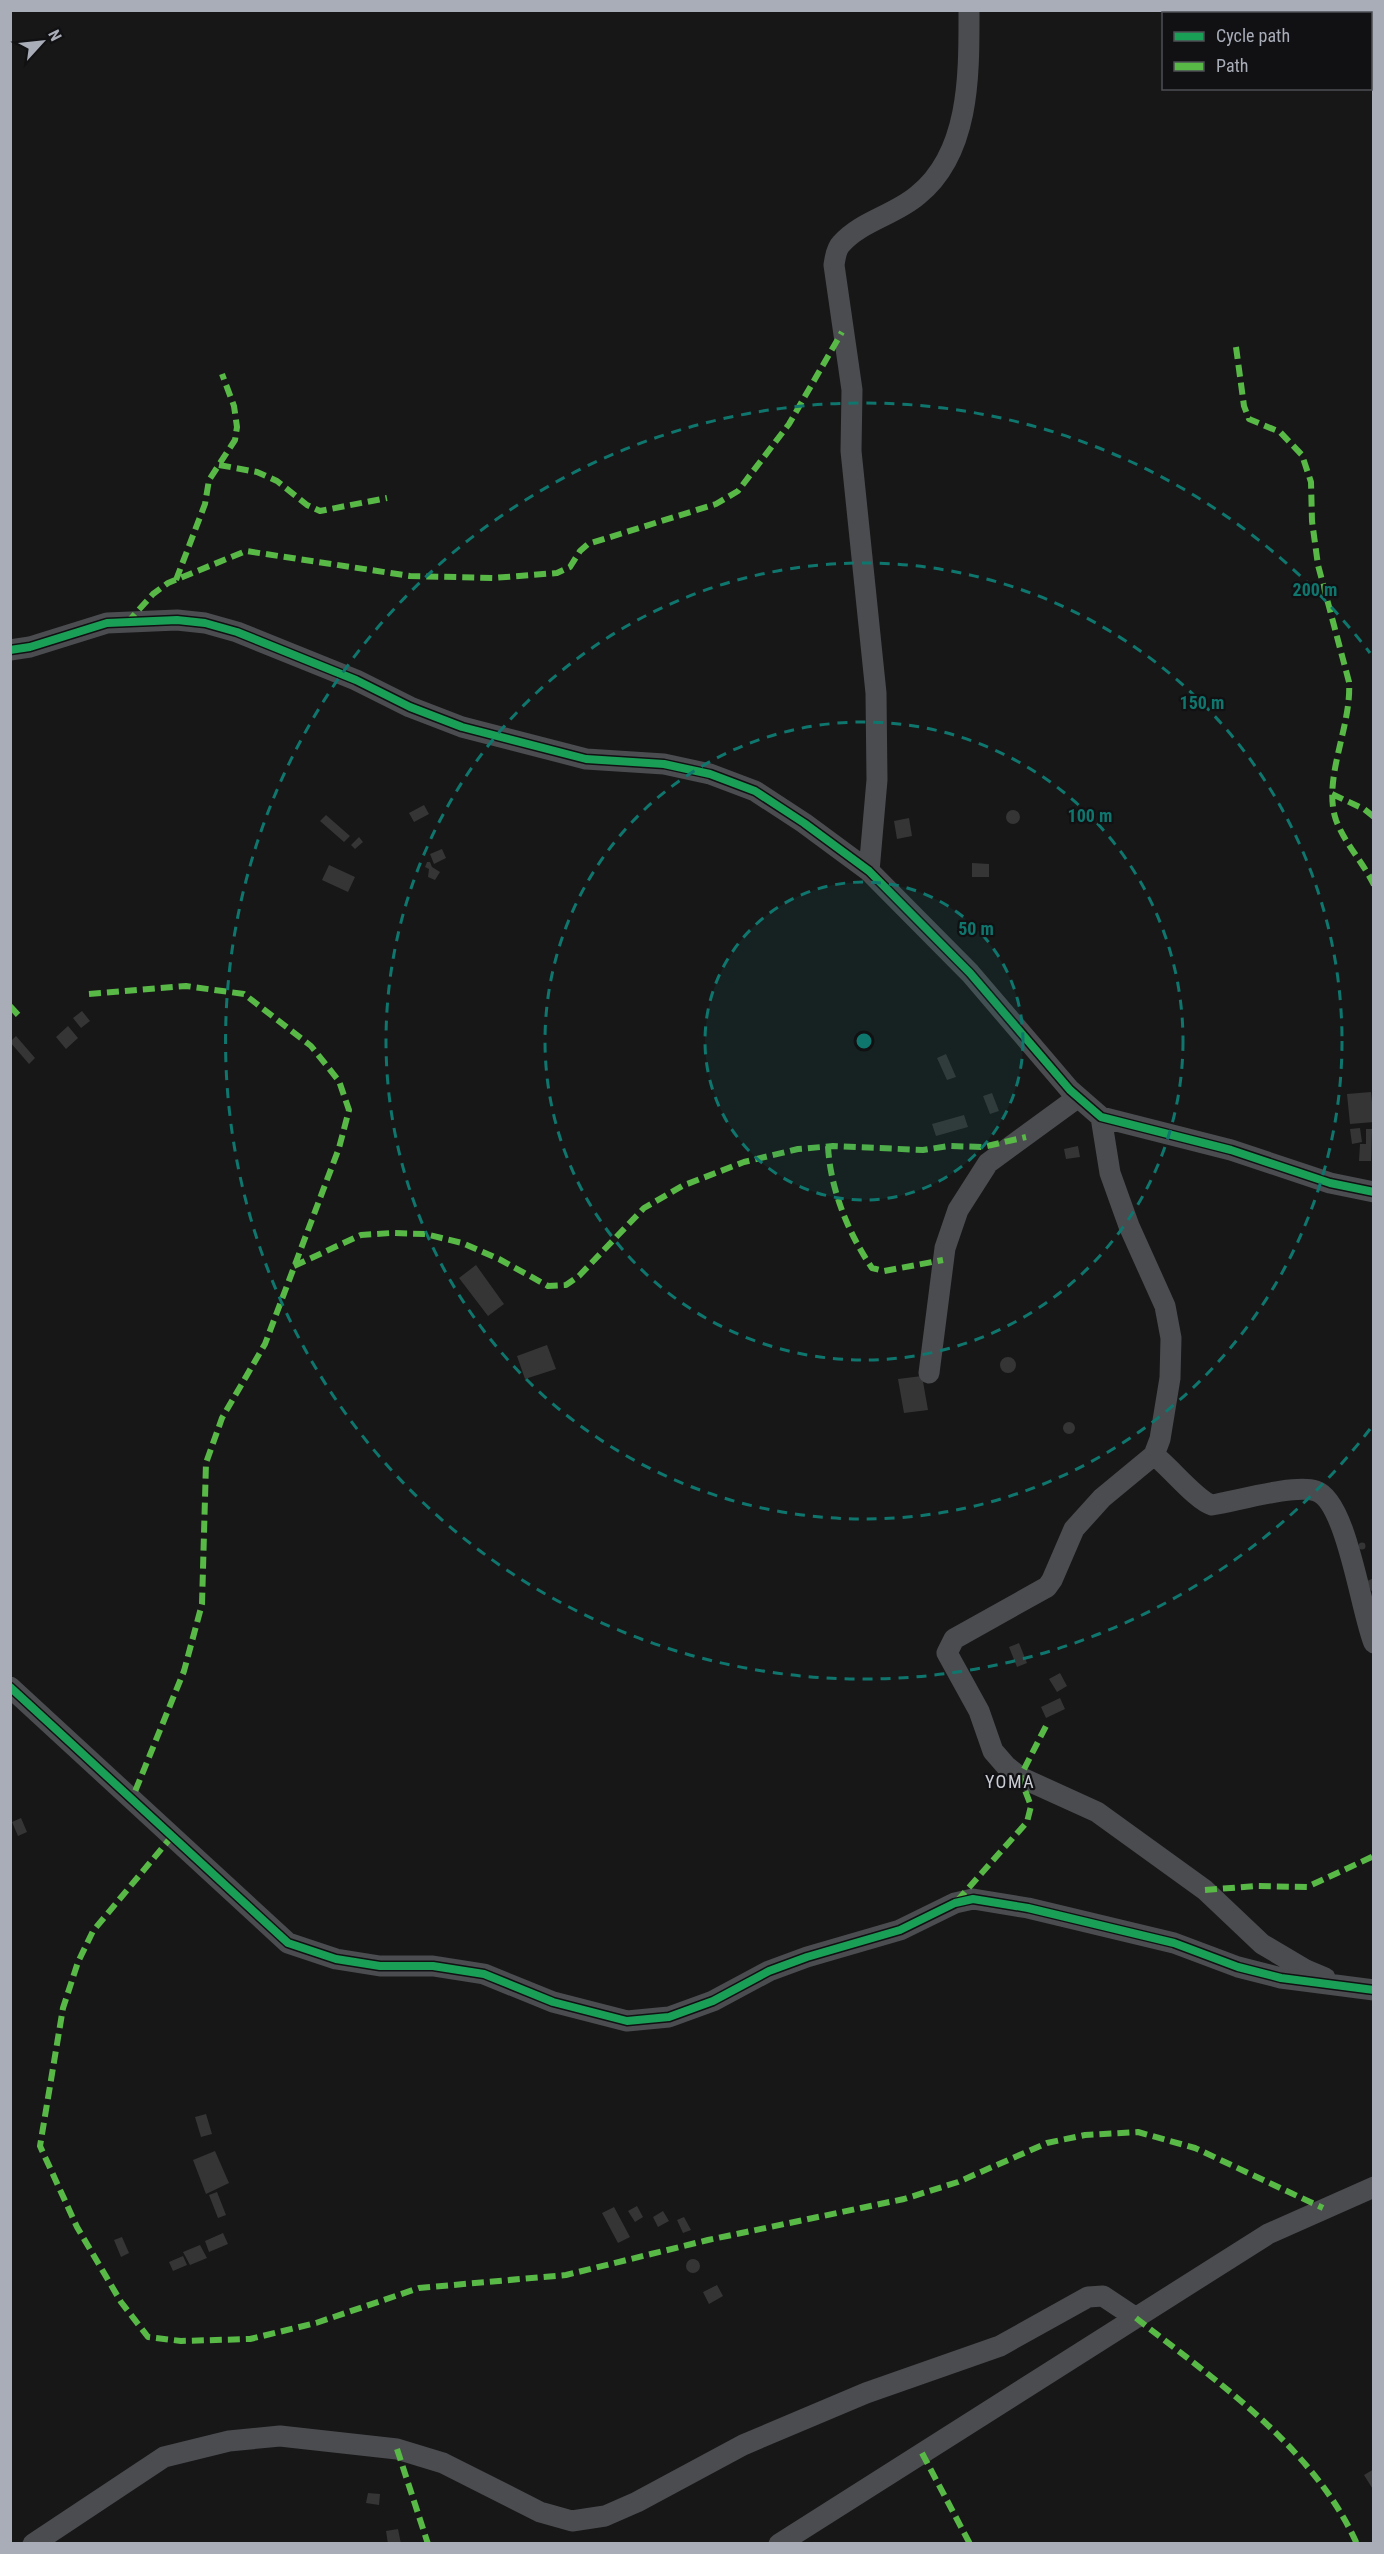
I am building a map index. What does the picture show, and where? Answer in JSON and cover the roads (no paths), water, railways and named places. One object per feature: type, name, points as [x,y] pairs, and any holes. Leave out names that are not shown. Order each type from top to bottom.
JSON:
[{"type":"street","points":[[869,871],[877,780],[876,693],[851,451],[852,390],[834,265],[839,245],[860,229],[896,211],[920,194],[949,154],[958,136],[967,90],[969,10]]},
{"type":"street","points":[[10,650],[30,647],[107,623],[177,620],[205,624],[237,632],[356,680],[410,707],[462,727],[586,759],[664,764],[710,774],[755,791],[804,823],[869,871],[970,973],[1077,1098],[1101,1117],[1231,1150],[1330,1183],[1374,1192]]},
{"type":"street","points":[[929,1373],[945,1248],[958,1210],[988,1163],[1077,1098]]},
{"type":"street","points":[[1101,1117],[1110,1173],[1129,1226],[1165,1306],[1171,1338],[1170,1378],[1160,1438],[1154,1455],[1102,1498],[1074,1530],[1047,1587],[954,1639],[947,1653],[979,1711],[993,1751],[1006,1766],[1020,1777],[1097,1812],[1205,1890],[1262,1944],[1306,1970],[1351,1988]]},
{"type":"street","points":[[1154,1455],[1171,1468],[1206,1504],[1212,1505],[1298,1490],[1315,1491],[1324,1495],[1332,1503],[1341,1523],[1374,1643]]},
{"type":"street","points":[[10,1688],[288,1943],[336,1959],[380,1966],[433,1966],[484,1974],[552,2002],[627,2021],[669,2017],[713,2001],[778,1968],[900,1930],[955,1903],[973,1899],[1028,1908],[1174,1943],[1238,1967],[1281,1978],[1374,1990]]},
{"type":"street","points":[[779,2544],[1268,2234],[1374,2187]]},
{"type":"street","points":[[33,2544],[164,2457],[229,2441],[280,2436],[397,2449],[443,2463],[540,2512],[572,2521],[605,2516],[754,2441],[866,2393],[1000,2346],[1088,2297],[1102,2296],[1136,2318]]},
{"type":"district","name":"YOMA","points":[[1010,1781]]}]
